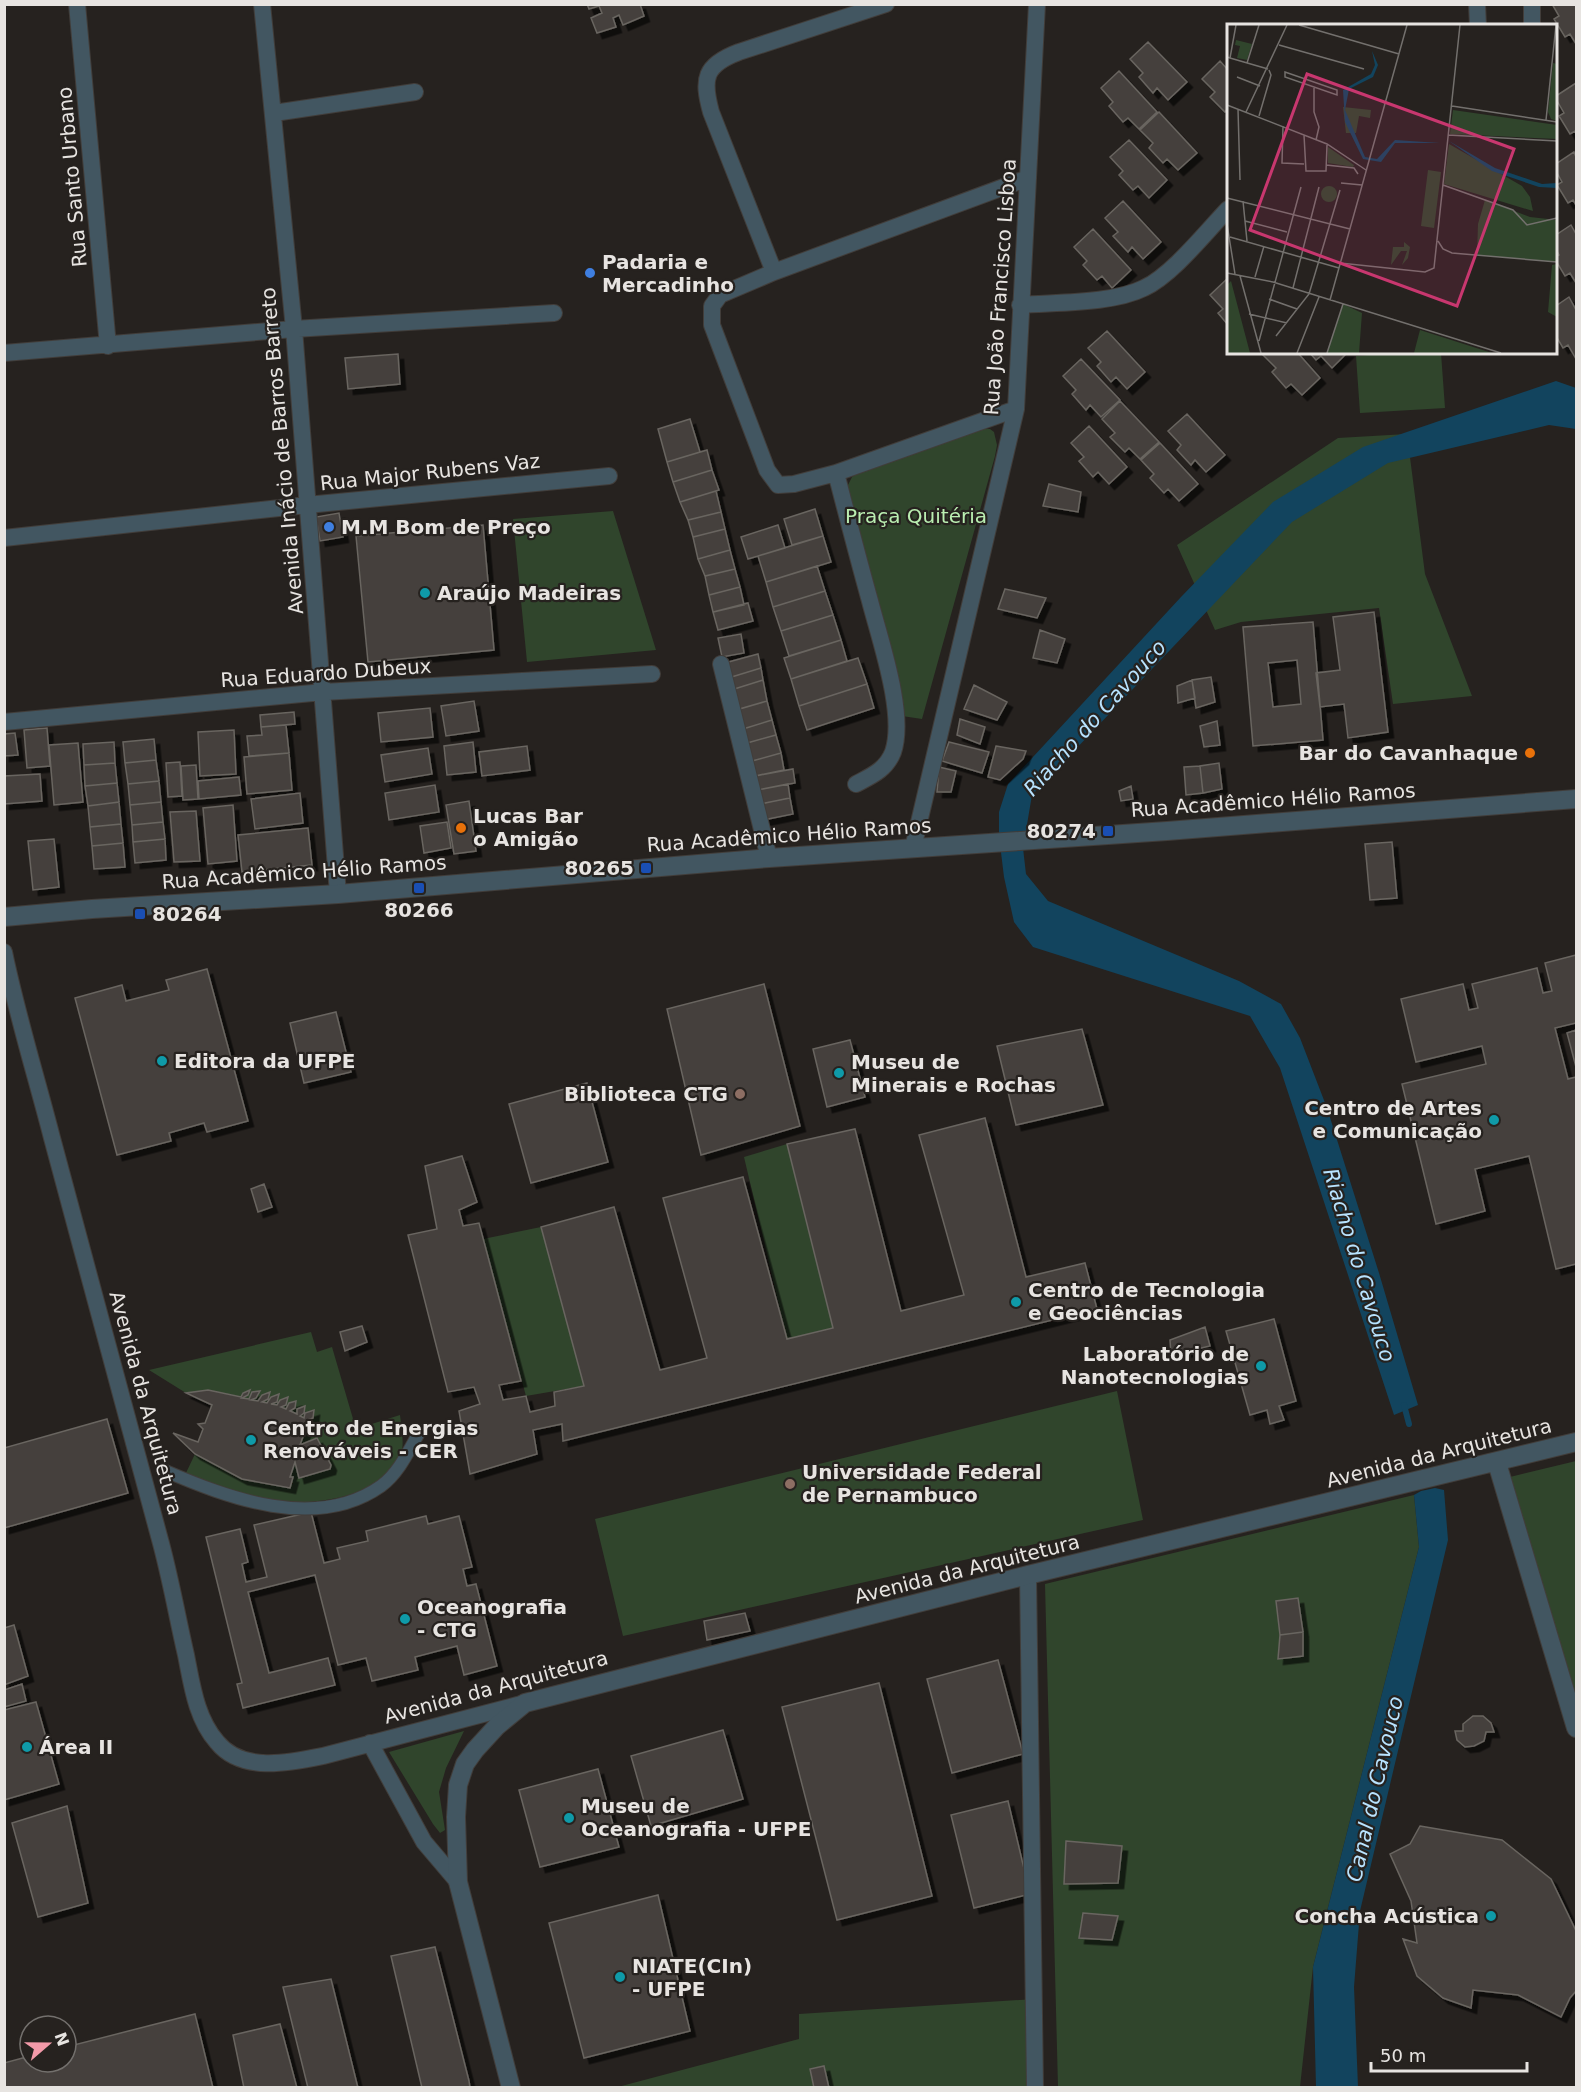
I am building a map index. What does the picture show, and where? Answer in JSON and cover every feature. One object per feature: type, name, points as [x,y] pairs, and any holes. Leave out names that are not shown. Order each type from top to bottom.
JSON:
[{"type":"street","name":"Rua Santo Urbano","points":[[77,4],[108,346]]},
{"type":"street","name":"Avenida Inácio de Barros Barreto","points":[[262,4],[294,329],[338,894]]},
{"type":"street","points":[[774,272],[711,112],[705,86],[710,71],[723,58],[886,4]]},
{"type":"street","name":"Rua João Francisco Lisboa","points":[[913,848],[1016,410],[1037,4]]},
{"type":"street","points":[[1477,4],[1478,24]]},
{"type":"street","points":[[1532,4],[1532,24]]},
{"type":"street","points":[[274,113],[415,92]]},
{"type":"street","points":[[1016,410],[836,473],[794,484],[778,485],[767,470],[712,325],[712,306],[720,295],[774,272],[1028,178]]},
{"type":"street","points":[[1020,305],[1113,298],[1143,289],[1165,274],[1227,210]]},
{"type":"street","points":[[4,353],[294,329],[554,313]]},
{"type":"street","points":[[836,473],[891,682],[897,726],[892,754],[886,764],[878,773],[856,784]]},
{"type":"street","name":"Rua Major Rubens Vaz","points":[[4,538],[307,505],[609,476]]},
{"type":"street","points":[[721,664],[769,858]]},
{"type":"street","name":"Rua Eduardo Dubeux","points":[[4,722],[323,692],[652,674]]},
{"type":"street","name":"Rua Acadêmico Hélio Ramos","points":[[4,918],[92,909],[338,894],[769,858],[1046,840],[1576,799]]},
{"type":"street","name":"Avenida da Arquitetura","points":[[4,952],[107,1348],[159,1536],[197,1705],[203,1720],[218,1744],[231,1754],[264,1764],[313,1758],[1028,1575],[1576,1442]]},
{"type":"street","points":[[163,1470],[202,1487],[273,1507],[301,1509],[321,1507],[344,1503],[382,1486],[403,1462],[420,1431]]},
{"type":"street","points":[[1497,1463],[1576,1728]]},
{"type":"street","points":[[1028,1575],[1035,2088]]},
{"type":"street","points":[[510,2088],[458,1882],[456,1817],[458,1785],[465,1764],[497,1726],[525,1703]]},
{"type":"street","name":"Avenida da Arquitetura","points":[[370,1743],[424,1842],[458,1882]]},
{"type":"green space","points":[[1441,354],[1445,408],[1360,413],[1356,356]]},
{"type":"green space","name":"Praça Quitéria","points":[[983,429],[990,429],[994,432],[997,445],[995,456],[922,719],[902,716],[847,487],[852,477],[861,471]]},
{"type":"green space","points":[[1407,434],[1425,574],[1472,696],[1393,704],[1379,608],[1241,622],[1215,630],[1177,545],[1338,438]]},
{"type":"green space","points":[[613,511],[656,650],[527,662],[513,519]]},
{"type":"green space","points":[[787,1144],[833,1328],[787,1339],[744,1157]]},
{"type":"green space","points":[[541,1227],[584,1386],[526,1396],[483,1239]]},
{"type":"green space","points":[[311,1332],[317,1352],[332,1347],[356,1429],[400,1415],[402,1454],[394,1469],[378,1482],[360,1491],[333,1499],[311,1502],[269,1500],[248,1496],[185,1475],[195,1454],[242,1479],[290,1488],[292,1477],[290,1477],[295,1462],[300,1478],[330,1469],[331,1465],[317,1438],[300,1445],[309,1421],[307,1420],[313,1411],[305,1413],[304,1418],[300,1416],[304,1413],[305,1406],[297,1409],[297,1414],[290,1411],[295,1408],[296,1401],[289,1403],[286,1409],[281,1407],[286,1405],[288,1397],[280,1400],[277,1405],[271,1404],[277,1402],[278,1395],[267,1403],[262,1402],[268,1399],[269,1393],[262,1395],[258,1401],[251,1400],[256,1398],[259,1391],[252,1392],[249,1399],[242,1398],[248,1395],[249,1391],[243,1393],[241,1397],[208,1390],[186,1393],[149,1370]]},
{"type":"green space","points":[[1117,1391],[1143,1520],[623,1636],[595,1519]]},
{"type":"green space","points":[[1576,1461],[1576,1712],[1510,1477]]},
{"type":"green space","points":[[1414,1495],[1419,1547],[1313,1967],[1300,2087],[1058,2087],[1045,1584]]},
{"type":"green space","points":[[464,1731],[446,1768],[439,1792],[445,1830],[440,1833],[389,1752]]},
{"type":"green space","points":[[1035,1999],[1033,2087],[614,2088],[799,2039],[799,2014]]},
{"type":"water","points":[[1556,381],[1576,388],[1576,429],[1549,425],[1388,463],[1292,522],[1032,795],[1023,848],[1026,874],[1048,901],[1239,981],[1281,1004],[1300,1038],[1327,1108],[1418,1405],[1394,1415],[1280,1068],[1250,1016],[1033,947],[1014,922],[1004,877],[999,836],[999,812],[1008,784],[1181,597],[1273,502],[1363,447]]},
{"type":"water","name":"Canal do Cavouco","points":[[1435,1488],[1444,1490],[1448,1540],[1360,1911],[1354,1987],[1358,2087],[1316,2087],[1313,1967],[1419,1547],[1414,1495]]},
{"type":"building","points":[[587,4],[640,4],[644,16],[623,25],[619,15],[613,18],[616,27],[597,33],[591,18],[602,13],[599,6],[589,9]]},
{"type":"building","points":[[1552,4],[1576,4],[1576,44],[1570,34],[1565,37],[1554,19],[1559,16]]},
{"type":"building","points":[[1148,42],[1187,82],[1168,100],[1157,88],[1153,93],[1139,77],[1143,73],[1130,59]]},
{"type":"building","points":[[1220,61],[1227,69],[1227,109],[1225,112],[1210,97],[1215,92],[1202,79]]},
{"type":"building","points":[[1119,71],[1157,112],[1139,129],[1128,118],[1123,122],[1109,106],[1113,102],[1101,88]]},
{"type":"building","points":[[1576,83],[1576,134],[1575,131],[1570,134],[1559,116],[1564,113],[1557,101],[1557,95]]},
{"type":"building","points":[[1159,112],[1197,153],[1178,170],[1167,159],[1163,163],[1149,148],[1153,143],[1140,130]]},
{"type":"building","points":[[1129,140],[1167,180],[1149,198],[1138,186],[1133,190],[1119,175],[1123,171],[1110,157]]},
{"type":"building","points":[[1574,152],[1576,157],[1576,205],[1573,200],[1568,203],[1557,185],[1562,182],[1557,173],[1557,163]]},
{"type":"building","points":[[1123,201],[1161,242],[1143,259],[1132,247],[1128,252],[1113,236],[1118,232],[1105,218]]},
{"type":"building","points":[[1571,225],[1576,234],[1576,283],[1570,273],[1565,276],[1557,263],[1559,255],[1557,234]]},
{"type":"building","points":[[1093,229],[1131,270],[1112,288],[1102,276],[1097,280],[1083,265],[1087,261],[1074,247]]},
{"type":"building","points":[[1227,279],[1227,324],[1218,313],[1223,309],[1210,295]]},
{"type":"building","points":[[1569,297],[1576,310],[1576,359],[1568,345],[1563,348],[1557,338],[1557,305]]},
{"type":"building","points":[[1107,331],[1145,372],[1127,389],[1116,377],[1111,382],[1097,366],[1101,362],[1088,348]]},
{"type":"building","points":[[398,354],[400,384],[348,389],[345,358]]},
{"type":"building","points":[[1299,354],[1320,378],[1302,395],[1291,384],[1286,388],[1272,372],[1276,368],[1263,355]]},
{"type":"building","points":[[1311,354],[1346,354],[1332,368],[1321,356],[1316,360]]},
{"type":"building","points":[[1081,359],[1120,400],[1101,417],[1090,405],[1086,410],[1072,394],[1076,390],[1063,376]]},
{"type":"building","points":[[1120,401],[1159,442],[1140,459],[1129,448],[1125,452],[1110,437],[1115,433],[1102,419]]},
{"type":"building","points":[[1187,414],[1225,455],[1206,472],[1195,460],[1191,465],[1177,450],[1181,445],[1168,431]]},
{"type":"building","points":[[690,419],[700,452],[667,462],[658,429]]},
{"type":"building","points":[[1089,426],[1127,467],[1109,484],[1098,472],[1093,477],[1079,461],[1084,457],[1071,443]]},
{"type":"building","points":[[1160,443],[1198,484],[1179,501],[1168,489],[1164,493],[1150,478],[1154,474],[1141,460]]},
{"type":"building","points":[[707,450],[712,470],[673,482],[667,462]]},
{"type":"building","points":[[712,470],[719,490],[680,502],[673,482]]},
{"type":"building","points":[[1049,484],[1081,492],[1078,512],[1043,506]]},
{"type":"building","points":[[716,491],[721,512],[688,520],[680,502]]},
{"type":"building","points":[[815,509],[823,536],[792,545],[784,519]]},
{"type":"building","points":[[721,512],[725,529],[693,537],[688,520]]},
{"type":"building","name":"M.M Bom de Preço","points":[[339,513],[343,537],[320,541],[316,517]]},
{"type":"building","name":"Araújo Madeiras","points":[[483,525],[494,650],[368,662],[356,536]]},
{"type":"building","points":[[778,525],[785,548],[748,559],[741,537]]},
{"type":"building","points":[[725,529],[730,550],[698,559],[693,537]]},
{"type":"building","points":[[823,536],[831,562],[766,582],[758,556]]},
{"type":"building","points":[[730,550],[735,569],[705,576],[698,559]]},
{"type":"building","points":[[817,566],[825,591],[773,607],[766,582]]},
{"type":"building","points":[[735,569],[740,587],[709,595],[705,576]]},
{"type":"building","points":[[740,587],[744,605],[713,612],[709,595]]},
{"type":"building","points":[[1005,589],[1046,598],[1037,618],[998,609]]},
{"type":"building","points":[[825,591],[833,615],[781,631],[773,607]]},
{"type":"building","points":[[748,603],[753,621],[718,630],[713,612]]},
{"type":"building","points":[[1374,612],[1388,732],[1348,738],[1344,704],[1320,707],[1316,673],[1340,670],[1333,617]]},
{"type":"building","points":[[833,615],[841,640],[789,656],[781,631]]},
{"type":"building","points":[[1313,622],[1323,740],[1253,746],[1243,627]],"holes":[[[1297,660],[1301,704],[1273,707],[1268,663]]]},
{"type":"building","points":[[1040,630],[1065,639],[1057,663],[1033,658]]},
{"type":"building","points":[[741,634],[744,653],[722,657],[718,638]]},
{"type":"building","points":[[841,640],[847,661],[791,679],[784,658]]},
{"type":"building","points":[[758,654],[761,668],[725,679],[721,664]]},
{"type":"building","points":[[858,658],[867,684],[799,706],[791,679]]},
{"type":"building","points":[[761,668],[763,680],[728,691],[725,679]]},
{"type":"building","points":[[1211,677],[1215,702],[1196,708],[1192,680]]},
{"type":"building","points":[[763,680],[767,701],[736,710],[728,691]]},
{"type":"building","points":[[1192,680],[1195,698],[1178,703],[1177,686]]},
{"type":"building","points":[[867,684],[874,708],[807,730],[799,706]]},
{"type":"building","points":[[974,685],[1007,702],[997,720],[964,709]]},
{"type":"building","points":[[474,701],[479,731],[446,736],[441,706]]},
{"type":"building","points":[[767,701],[772,720],[743,729],[736,710]]},
{"type":"building","points":[[430,708],[433,737],[381,742],[378,713]]},
{"type":"building","points":[[294,712],[295,724],[261,727],[260,715]]},
{"type":"building","points":[[960,719],[985,727],[980,744],[957,735]]},
{"type":"building","points":[[772,720],[776,735],[747,743],[743,729]]},
{"type":"building","points":[[1217,721],[1220,745],[1204,747],[1200,726]]},
{"type":"building","points":[[286,725],[289,753],[249,756],[247,736],[262,735],[261,727]]},
{"type":"building","points":[[47,728],[50,766],[27,768],[24,730]]},
{"type":"building","points":[[234,730],[236,774],[200,776],[198,732]]},
{"type":"building","points":[[15,733],[18,755],[4,756],[4,734]]},
{"type":"building","points":[[776,735],[781,753],[752,761],[747,743]]},
{"type":"building","points":[[154,739],[156,760],[125,763],[123,742]]},
{"type":"building","points":[[114,742],[115,763],[84,765],[83,744]]},
{"type":"building","points":[[473,742],[476,772],[447,775],[444,746]]},
{"type":"building","points":[[949,742],[989,752],[982,773],[942,761]]},
{"type":"building","points":[[78,743],[83,802],[54,805],[49,745]]},
{"type":"building","points":[[527,746],[530,770],[482,776],[479,752]]},
{"type":"building","points":[[996,746],[1026,751],[1023,759],[1000,780],[988,777]]},
{"type":"building","points":[[428,748],[432,774],[385,782],[381,755]]},
{"type":"building","points":[[289,753],[292,790],[247,794],[244,757]]},
{"type":"building","points":[[781,753],[784,770],[755,776],[752,761]]},
{"type":"building","points":[[156,760],[159,781],[128,784],[125,763]]},
{"type":"building","points":[[180,762],[182,796],[168,797],[166,763]]},
{"type":"building","points":[[115,763],[117,783],[85,786],[84,765]]},
{"type":"building","points":[[1219,763],[1222,789],[1203,793],[1200,766]]},
{"type":"building","points":[[196,765],[198,799],[183,800],[181,766]]},
{"type":"building","points":[[1200,766],[1203,793],[1186,795],[1184,767]]},
{"type":"building","points":[[939,767],[956,771],[951,792],[937,792]]},
{"type":"building","points":[[793,769],[795,783],[757,790],[755,776]]},
{"type":"building","points":[[40,774],[42,801],[4,804],[4,776]]},
{"type":"building","points":[[239,777],[241,795],[199,799],[198,781]]},
{"type":"building","points":[[159,781],[161,802],[130,805],[128,784]]},
{"type":"building","points":[[117,783],[119,802],[88,806],[85,786]]},
{"type":"building","points":[[788,784],[790,798],[760,804],[757,790]]},
{"type":"building","points":[[435,785],[439,812],[389,820],[385,793]]},
{"type":"building","points":[[1131,786],[1133,799],[1121,801],[1119,791]]},
{"type":"building","points":[[300,793],[303,823],[255,829],[251,799]]},
{"type":"building","points":[[790,798],[793,814],[763,820],[760,804]]},
{"type":"building","name":"Lucas Bar o Amigão","points":[[469,801],[476,851],[454,854],[446,805]]},
{"type":"building","points":[[119,802],[121,824],[90,827],[88,806]]},
{"type":"building","points":[[161,802],[163,822],[132,825],[130,805]]},
{"type":"building","points":[[233,805],[237,861],[208,864],[203,808]]},
{"type":"building","points":[[196,811],[200,861],[174,862],[170,812]]},
{"type":"building","points":[[163,822],[165,839],[133,842],[132,825]]},
{"type":"building","points":[[447,822],[451,848],[424,853],[420,826]]},
{"type":"building","points":[[121,824],[123,843],[92,846],[90,827]]},
{"type":"building","points":[[308,828],[312,865],[242,872],[238,835]]},
{"type":"building","points":[[54,839],[59,887],[33,890],[28,841]]},
{"type":"building","points":[[165,839],[166,860],[135,863],[133,842]]},
{"type":"building","points":[[1392,842],[1397,898],[1370,900],[1365,844]]},
{"type":"building","points":[[123,843],[125,867],[94,869],[92,846]]},
{"type":"building","name":"Centro de Artes e Comunicação","points":[[1576,955],[1576,1023],[1555,1028],[1568,1079],[1576,1077],[1576,1264],[1556,1269],[1529,1156],[1475,1169],[1485,1211],[1436,1224],[1402,1084],[1486,1064],[1482,1046],[1416,1062],[1401,999],[1463,984],[1469,1010],[1478,1008],[1472,984],[1537,968],[1543,993],[1552,991],[1545,963]]},
{"type":"building","name":"Editora da UFPE","points":[[207,969],[248,1121],[207,1132],[204,1123],[169,1133],[171,1141],[117,1155],[75,998],[122,985],[126,1001],[169,990],[166,980]]},
{"type":"building","name":"Biblioteca CTG","points":[[764,984],[800,1126],[701,1155],[667,1009]]},
{"type":"building","points":[[336,1012],[351,1072],[304,1083],[290,1023]]},
{"type":"building","points":[[1082,1029],[1103,1105],[1016,1125],[997,1046]]},
{"type":"building","points":[[1576,1030],[1576,1067],[1567,1033]]},
{"type":"building","name":"Museu de Minerais e Rochas","points":[[850,1040],[865,1097],[827,1107],[813,1049]]},
{"type":"building","points":[[587,1083],[608,1162],[531,1183],[509,1104]]},
{"type":"building","name":"Centro de Tecnologia e Geociências","points":[[985,1118],[1026,1277],[1085,1263],[1097,1309],[563,1441],[562,1424],[533,1430],[537,1454],[470,1474],[459,1411],[480,1404],[474,1387],[448,1392],[408,1235],[437,1229],[425,1166],[462,1156],[477,1202],[459,1210],[463,1226],[479,1223],[521,1381],[499,1385],[503,1400],[526,1396],[530,1412],[555,1406],[554,1392],[584,1386],[541,1227],[614,1207],[660,1370],[707,1358],[663,1198],[743,1177],[787,1339],[833,1328],[787,1144],[855,1129],[901,1311],[964,1295],[919,1135]]},
{"type":"building","points":[[264,1184],[272,1207],[258,1212],[251,1189]]},
{"type":"building","name":"Laboratório de Nanotecnologias","points":[[1274,1319],[1296,1401],[1279,1406],[1284,1420],[1270,1424],[1267,1410],[1250,1415],[1226,1331]]},
{"type":"building","points":[[362,1326],[367,1342],[345,1351],[340,1332]]},
{"type":"building","points":[[1205,1327],[1210,1346],[1171,1355],[1170,1340]]},
{"type":"building","name":"Centro de Energias Renováveis - CER","points":[[208,1390],[241,1397],[243,1393],[250,1390],[248,1395],[242,1398],[249,1399],[252,1392],[260,1391],[256,1398],[251,1400],[258,1401],[262,1395],[270,1392],[268,1399],[262,1402],[267,1403],[271,1397],[279,1394],[277,1402],[271,1404],[277,1405],[280,1400],[288,1397],[286,1405],[281,1407],[286,1409],[289,1403],[296,1401],[295,1408],[290,1411],[297,1414],[297,1409],[305,1406],[304,1413],[300,1416],[304,1418],[305,1413],[314,1410],[313,1418],[307,1420],[309,1420],[300,1445],[317,1438],[331,1465],[330,1469],[299,1478],[295,1462],[290,1477],[293,1477],[290,1488],[242,1479],[195,1454],[173,1433],[198,1442],[203,1429],[198,1424],[205,1423],[212,1405],[186,1393]]},
{"type":"building","points":[[107,1419],[128,1493],[4,1528],[4,1448]]},
{"type":"building","name":"Oceanografia - CTG","points":[[311,1512],[324,1563],[340,1559],[337,1548],[368,1541],[366,1531],[426,1516],[428,1524],[459,1516],[472,1567],[463,1569],[467,1586],[476,1584],[497,1666],[464,1675],[457,1646],[415,1657],[418,1670],[372,1681],[366,1658],[338,1665],[315,1575],[248,1592],[269,1673],[328,1658],[335,1685],[243,1708],[237,1684],[242,1683],[206,1537],[240,1529],[248,1562],[242,1564],[246,1582],[267,1577],[254,1525]]},
{"type":"building","points":[[1298,1598],[1303,1632],[1280,1635],[1276,1601]]},
{"type":"building","points":[[745,1613],[750,1631],[707,1640],[704,1621]]},
{"type":"building","points":[[14,1625],[28,1676],[4,1685],[4,1628]]},
{"type":"building","points":[[1303,1632],[1303,1656],[1278,1659],[1280,1635]]},
{"type":"building","points":[[998,1660],[1023,1754],[952,1773],[927,1679]]},
{"type":"building","points":[[879,1683],[932,1896],[837,1920],[782,1707]]},
{"type":"building","name":"Área II","points":[[22,1684],[26,1701],[4,1707],[4,1690]]},
{"type":"building","name":"Área II","points":[[36,1702],[59,1784],[4,1800],[4,1710]]},
{"type":"building","points":[[1473,1716],[1483,1716],[1491,1723],[1494,1732],[1486,1732],[1484,1741],[1465,1747],[1457,1740],[1455,1731],[1463,1731],[1463,1724]]},
{"type":"building","points":[[723,1730],[743,1799],[651,1826],[631,1756]]},
{"type":"building","name":"Museu de Oceanografia - UFPE","points":[[598,1769],[619,1847],[540,1867],[519,1790]]},
{"type":"building","points":[[1008,1801],[1030,1894],[974,1908],[951,1815]]},
{"type":"building","points":[[67,1806],[88,1903],[38,1917],[12,1823]]},
{"type":"building","name":"Concha Acústica","points":[[1420,1826],[1502,1840],[1551,1879],[1576,1931],[1576,1991],[1561,2017],[1518,1995],[1473,1990],[1471,2008],[1443,1998],[1417,1976],[1403,1939],[1417,1943],[1411,1901],[1390,1854],[1410,1844]]},
{"type":"building","points":[[1066,1841],[1122,1846],[1118,1883],[1064,1884]]},
{"type":"building","name":"NIATE(CIn) - UFPE","points":[[658,1895],[690,2031],[584,2058],[549,1923]]},
{"type":"building","points":[[1083,1913],[1118,1916],[1112,1940],[1079,1938]]},
{"type":"building","points":[[435,1947],[470,2088],[422,2088],[391,1956]]},
{"type":"building","points":[[331,1979],[358,2088],[308,2088],[283,1987]]},
{"type":"building","points":[[195,2014],[213,2088],[4,2088],[4,2063],[18,2059],[18,2074],[78,2074],[78,2044]]},
{"type":"building","points":[[280,2024],[297,2088],[244,2088],[233,2035]]},
{"type":"building","points":[[824,2066],[829,2088],[814,2088],[810,2069]]},
{"type":"waterway","name":"Riacho do Cavouco","points":[[1404,1405],[1409,1424]]},
{"type":"place","name":"Padaria e Mercadinho","points":[[590,273]]},
{"type":"place","name":"M.M Bom de Preço","points":[[329,527]]},
{"type":"place","name":"Araújo Madeiras","points":[[425,593]]},
{"type":"place","name":"Bar do Cavanhaque","points":[[1530,753]]},
{"type":"place","name":"Lucas Bar o Amigão","points":[[461,828]]},
{"type":"place","name":"80274","points":[[1108,831]]},
{"type":"place","name":"80265","points":[[646,868]]},
{"type":"place","name":"80266","points":[[419,888]]},
{"type":"place","name":"80264","points":[[140,914]]},
{"type":"place","name":"Editora da UFPE","points":[[162,1061]]},
{"type":"place","name":"Museu de Minerais e Rochas","points":[[839,1073]]},
{"type":"place","name":"Biblioteca CTG","points":[[740,1094]]},
{"type":"place","name":"Centro de Artes e Comunicação","points":[[1494,1120]]},
{"type":"place","name":"Centro de Tecnologia e Geociências","points":[[1016,1302]]},
{"type":"place","name":"Laboratório de Nanotecnologias","points":[[1261,1366]]},
{"type":"place","name":"Centro de Energias Renováveis - CER","points":[[251,1440]]},
{"type":"place","name":"Universidade Federal de Pernambuco","points":[[790,1484]]},
{"type":"place","name":"Oceanografia - CTG","points":[[405,1619]]},
{"type":"place","name":"Área II","points":[[27,1747]]},
{"type":"place","name":"Museu de Oceanografia - UFPE","points":[[569,1818]]},
{"type":"place","name":"Concha Acústica","points":[[1491,1916]]},
{"type":"place","name":"NIATE(CIn) - UFPE","points":[[620,1977]]}]
